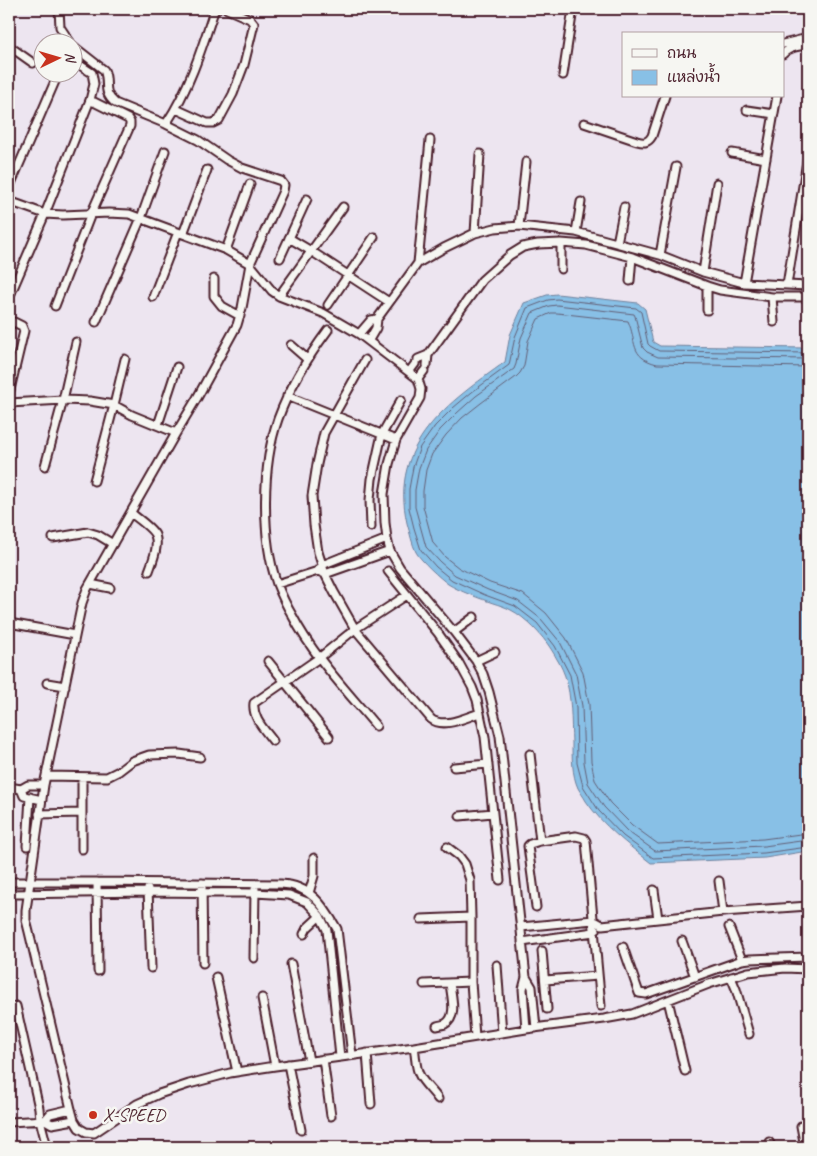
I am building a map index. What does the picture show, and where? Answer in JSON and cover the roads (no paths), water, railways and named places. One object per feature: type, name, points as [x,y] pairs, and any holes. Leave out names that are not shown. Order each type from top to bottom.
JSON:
[{"type":"street","points":[[59,9],[60,27],[63,32]]},
{"type":"street","points":[[166,124],[176,109],[194,71],[214,11],[217,9]]},
{"type":"street","points":[[176,109],[207,123],[213,123],[218,120],[233,94],[244,65],[254,24],[250,19],[227,9]]},
{"type":"street","points":[[562,75],[573,9]]},
{"type":"street","points":[[784,44],[808,38]]},
{"type":"street","points":[[784,53],[791,49],[808,45]]},
{"type":"street","points":[[9,46],[32,62]]},
{"type":"street","points":[[82,53],[104,70],[107,92],[116,103],[198,140],[242,168],[281,181],[284,185],[250,264],[237,325],[220,358],[90,584],[82,603],[75,635],[44,786],[26,920],[71,1109],[74,1120],[79,1128],[86,1132],[94,1133],[137,1104],[159,1094],[237,1072],[632,1014],[709,984],[748,972],[785,968],[808,969]]},
{"type":"street","points":[[12,293],[90,100],[94,84],[92,73],[82,66]]},
{"type":"street","points":[[9,188],[56,82]]},
{"type":"street","points":[[584,123],[644,143],[649,141],[652,136],[664,98]]},
{"type":"street","points":[[744,283],[777,98]]},
{"type":"street","points":[[55,306],[91,214],[130,126],[128,119],[90,100]]},
{"type":"street","points":[[747,110],[774,114]]},
{"type":"street","points":[[418,263],[430,140]]},
{"type":"street","points":[[96,322],[141,218],[165,151]]},
{"type":"street","points":[[475,233],[480,154]]},
{"type":"street","points":[[732,154],[766,159]]},
{"type":"street","points":[[787,285],[808,155]]},
{"type":"street","points":[[519,226],[526,162]]},
{"type":"street","points":[[660,255],[676,167]]},
{"type":"street","points":[[153,297],[207,170]]},
{"type":"street","points":[[703,272],[717,183]]},
{"type":"street","points":[[226,250],[250,184]]},
{"type":"street","points":[[280,258],[306,198]]},
{"type":"street","points":[[9,201],[45,214],[129,214],[226,250],[250,264],[272,291],[279,296],[323,313],[359,334],[418,379],[421,389],[420,398],[396,440],[389,464],[384,494],[387,539],[390,551],[400,568],[476,660],[490,692],[500,736],[521,928],[526,977],[523,989],[526,1029]]},
{"type":"street","points":[[576,232],[581,202]]},
{"type":"street","points":[[279,296],[342,207]]},
{"type":"street","points":[[617,243],[624,207]]},
{"type":"street","points":[[369,340],[376,328],[377,319],[418,263],[475,233],[495,228],[519,226],[576,232],[660,255],[703,272],[744,283],[808,286]]},
{"type":"street","points":[[328,305],[374,237]]},
{"type":"street","points":[[289,238],[389,302]]},
{"type":"street","points":[[561,242],[561,269]]},
{"type":"street","points":[[409,372],[417,362],[428,355],[482,280],[510,255],[524,247],[538,244],[561,242],[586,245],[632,257],[720,290],[772,297],[808,297]]},
{"type":"street","points":[[630,281],[632,257]]},
{"type":"street","points":[[214,279],[214,296],[222,306],[240,316]]},
{"type":"street","points":[[707,286],[707,310]]},
{"type":"street","points":[[772,297],[774,322]]},
{"type":"street","points":[[359,334],[371,320],[377,319]]},
{"type":"street","points":[[9,324],[14,322],[22,326],[24,331],[9,394]]},
{"type":"street","points":[[328,330],[307,360],[278,420],[266,472],[268,545],[277,584],[292,616],[319,658],[376,726]]},
{"type":"street","points":[[44,466],[63,400],[76,342]]},
{"type":"street","points":[[291,345],[307,360]]},
{"type":"street","points":[[418,379],[425,368],[428,355]]},
{"type":"street","points":[[94,481],[125,359]]},
{"type":"street","points":[[365,360],[324,433],[317,464],[312,496],[314,525],[322,570],[356,629],[431,719],[439,723],[450,722],[480,713]]},
{"type":"street","points":[[158,424],[177,368]]},
{"type":"street","points":[[288,396],[396,440]]},
{"type":"street","points":[[9,403],[63,400],[90,401],[114,406],[176,432]]},
{"type":"street","points":[[371,527],[370,500],[372,480],[382,434],[401,400]]},
{"type":"street","points":[[130,513],[155,535],[154,558],[149,571]]},
{"type":"street","points":[[53,538],[88,532],[98,535],[113,544]]},
{"type":"street","points":[[322,570],[358,551],[387,539]]},
{"type":"street","points":[[358,551],[362,562]]},
{"type":"street","points":[[277,584],[322,570],[362,562],[390,551]]},
{"type":"street","points":[[388,571],[438,633],[459,663],[472,687],[485,737],[500,880]]},
{"type":"street","points":[[90,584],[110,588]]},
{"type":"street","points":[[273,741],[255,715],[254,704],[356,629],[408,595]]},
{"type":"street","points":[[454,632],[474,617]]},
{"type":"street","points":[[9,622],[75,635]]},
{"type":"street","points":[[476,660],[496,652]]},
{"type":"street","points":[[268,661],[329,737]]},
{"type":"street","points":[[47,683],[65,686]]},
{"type":"street","points":[[46,776],[107,777],[132,761],[149,755],[179,754],[200,757]]},
{"type":"street","points":[[530,754],[540,841]]},
{"type":"street","points":[[454,767],[488,764]]},
{"type":"street","points":[[82,777],[82,849]]},
{"type":"street","points":[[9,787],[21,789],[28,785],[44,786]]},
{"type":"street","points":[[21,789],[24,796],[42,800]]},
{"type":"street","points":[[27,846],[30,797]]},
{"type":"street","points":[[40,814],[82,812]]},
{"type":"street","points":[[460,816],[493,813]]},
{"type":"street","points":[[536,907],[528,846],[540,841],[576,836],[584,838],[586,841],[601,1006]]},
{"type":"street","points":[[448,848],[465,864],[470,880],[470,982],[475,1037]]},
{"type":"street","points":[[309,893],[314,876],[314,858]]},
{"type":"street","points":[[719,881],[723,912]]},
{"type":"street","points":[[9,882],[291,884],[309,893],[327,910],[338,929],[352,1055]]},
{"type":"street","points":[[97,882],[98,971]]},
{"type":"street","points":[[148,882],[151,968]]},
{"type":"street","points":[[202,882],[203,963]]},
{"type":"street","points":[[254,958],[255,883]]},
{"type":"street","points":[[654,890],[658,919]]},
{"type":"street","points":[[9,894],[255,893],[289,895],[307,902],[320,916],[327,930],[340,1057]]},
{"type":"street","points":[[522,942],[594,932],[602,925],[723,912],[808,906]]},
{"type":"street","points":[[304,934],[307,928],[320,916]]},
{"type":"street","points":[[421,919],[471,917]]},
{"type":"street","points":[[521,928],[593,920],[602,925]]},
{"type":"street","points":[[729,927],[742,960]]},
{"type":"street","points":[[327,930],[338,929]]},
{"type":"street","points":[[682,941],[695,977]]},
{"type":"street","points":[[623,947],[639,993],[642,994],[650,993],[742,960],[808,957]]},
{"type":"street","points":[[542,951],[547,1009]]},
{"type":"street","points":[[291,964],[308,1061]]},
{"type":"street","points":[[497,965],[502,1033]]},
{"type":"street","points":[[544,980],[598,976]]},
{"type":"street","points":[[526,977],[532,987],[536,1028]]},
{"type":"street","points":[[731,977],[749,1034]]},
{"type":"street","points":[[216,978],[237,1072]]},
{"type":"street","points":[[424,984],[470,982]]},
{"type":"street","points":[[437,1026],[446,1024],[451,1019],[450,983]]},
{"type":"street","points":[[262,998],[275,1066]]},
{"type":"street","points":[[668,1000],[685,1071]]},
{"type":"street","points":[[16,1006],[47,1147]]},
{"type":"street","points":[[336,1020],[349,1019]]},
{"type":"street","points":[[414,1047],[420,1078],[438,1099]]},
{"type":"street","points":[[367,1053],[371,1104]]},
{"type":"street","points":[[323,1059],[331,1116]]},
{"type":"street","points":[[288,1064],[300,1130]]},
{"type":"street","points":[[42,1120],[50,1114],[71,1109]]},
{"type":"street","points":[[9,1122],[42,1120],[52,1124],[74,1120]]},
{"type":"street","points":[[801,1126],[805,1147]]},
{"type":"water","points":[[557,294],[638,303],[645,309],[653,342],[660,346],[808,348],[808,851],[765,858],[651,863],[608,827],[586,801],[578,788],[573,766],[569,692],[561,666],[548,644],[522,617],[505,607],[448,584],[418,556],[407,523],[404,495],[407,470],[415,448],[428,428],[444,410],[463,393],[505,362],[510,335],[524,303],[547,295]]},
{"type":"place","name":"X-SPEED","points":[[93,1115]]}]
